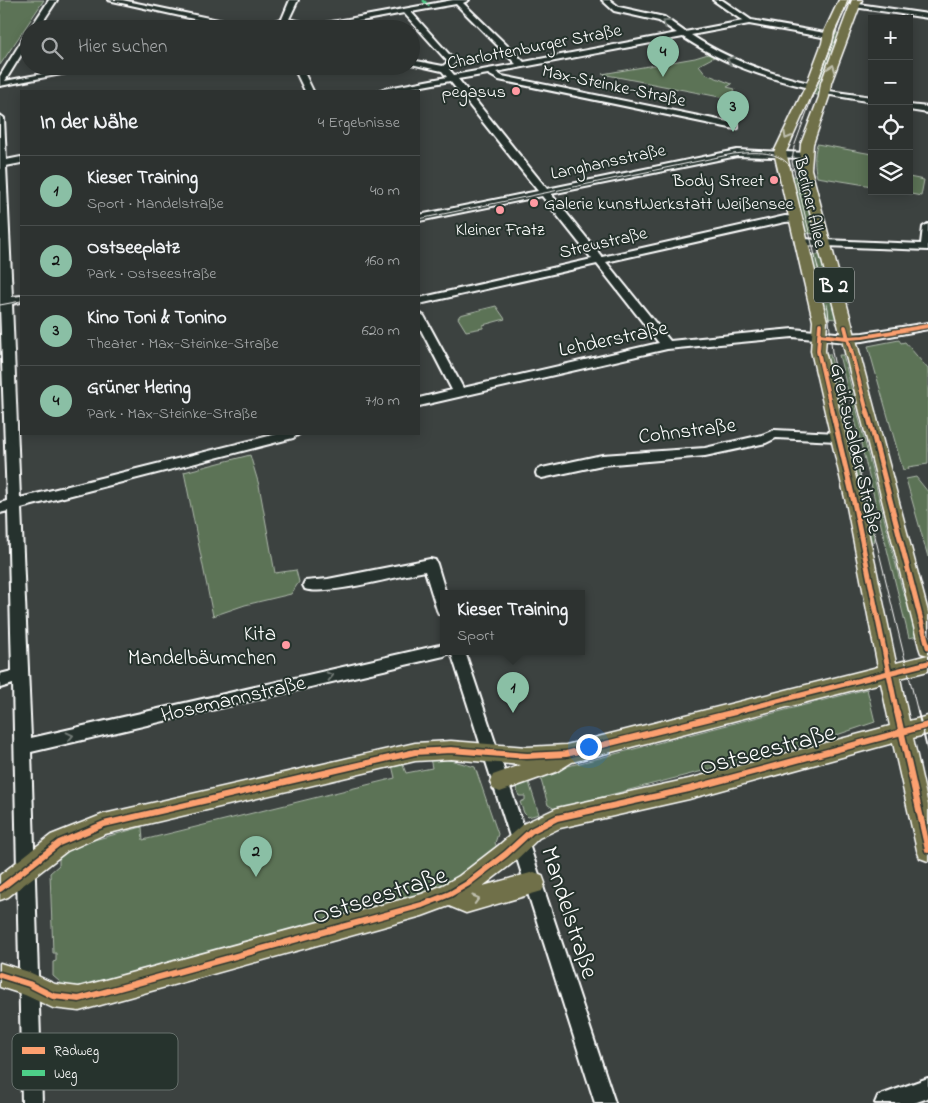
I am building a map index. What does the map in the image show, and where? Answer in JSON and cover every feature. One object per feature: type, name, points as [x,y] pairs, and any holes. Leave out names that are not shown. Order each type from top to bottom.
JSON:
[{"type":"main road","name":"Berliner Allee","points":[[819,335],[820,321],[780,154],[783,143],[810,86],[828,36],[844,0]]},
{"type":"main road","name":"Berliner Allee","points":[[847,338],[806,175],[805,156],[825,92],[826,83],[846,33],[855,3]]},
{"type":"main road","name":"Greifswalder Straße","points":[[819,335],[818,351],[855,507],[928,850]]},
{"type":"main road","name":"Greifswalder Straße","points":[[847,338],[922,608],[928,647]]},
{"type":"main road","name":"Ostseestraße","points":[[0,889],[26,866],[59,843],[104,824],[415,752],[451,750],[527,756],[566,754],[928,663]]},
{"type":"main road","name":"Ostseestraße","points":[[0,975],[29,984],[53,996],[79,999],[413,907],[450,894],[506,854],[532,831],[558,818],[689,788],[928,725]]},
{"type":"main road","points":[[500,782],[549,765],[566,754]]},
{"type":"main road","points":[[450,894],[466,902],[534,883]]},
{"type":"street","points":[[40,20],[53,0]]},
{"type":"street","points":[[112,0],[208,20]]},
{"type":"street","points":[[285,20],[294,0]]},
{"type":"street","points":[[423,0],[429,6]]},
{"type":"street","points":[[606,0],[618,9],[661,19],[703,47],[736,62],[775,78],[810,86]]},
{"type":"street","points":[[718,0],[749,22],[828,36]]},
{"type":"street","points":[[358,20],[461,1],[522,65]]},
{"type":"street","points":[[855,3],[928,16]]},
{"type":"street","points":[[160,10],[167,4]]},
{"type":"street","points":[[406,11],[414,20]]},
{"type":"street","name":"Charlottenburger Straße","points":[[389,90],[749,22]]},
{"type":"street","points":[[420,27],[452,62],[445,69]]},
{"type":"street","points":[[0,83],[20,51]]},
{"type":"street","points":[[420,64],[445,69],[454,78],[667,345]]},
{"type":"street","name":"Max-Steinke-Straße","points":[[490,71],[501,79],[735,126]]},
{"type":"street","points":[[0,83],[46,75]]},
{"type":"street","points":[[301,75],[309,90]]},
{"type":"street","points":[[825,92],[868,99]]},
{"type":"street","points":[[913,108],[928,110]]},
{"type":"street","points":[[0,118],[4,302],[11,394],[30,1033]]},
{"type":"street","name":"Langhansstraße","points":[[420,218],[737,152],[805,156]]},
{"type":"street","points":[[1,163],[20,160]]},
{"type":"street","name":"Streustraße","points":[[420,301],[785,219],[795,219]]},
{"type":"street","points":[[801,242],[928,246],[926,243],[928,227]]},
{"type":"street","points":[[4,302],[20,299]]},
{"type":"street","points":[[420,318],[459,392]]},
{"type":"street","points":[[847,338],[873,336],[928,326]]},
{"type":"street","name":"Lehderstraße","points":[[420,402],[667,345],[793,333],[819,335]]},
{"type":"street","name":"Greifswalder Straße","points":[[819,335],[847,338]]},
{"type":"street","name":"Cohnstraße","points":[[542,473],[602,460],[705,452],[766,438],[774,434],[837,437]]},
{"type":"street","points":[[0,508],[289,435]]},
{"type":"street","points":[[310,585],[328,585],[430,564],[440,597]]},
{"type":"street","name":"Hosemannstraße","points":[[22,746],[440,651]]},
{"type":"street","name":"Mandelstraße","points":[[459,655],[490,753],[521,840],[605,1103]]},
{"type":"street","points":[[0,681],[20,675]]},
{"type":"street","points":[[885,1103],[928,1088]]},
{"type":"street","points":[[32,1090],[32,1103]]},
{"type":"green space","points":[[0,0],[44,0],[30,20],[20,20],[20,35],[0,65]]},
{"type":"green space","points":[[832,33],[843,35],[821,96],[809,93]]},
{"type":"green space","points":[[708,54],[714,57],[699,65],[706,74],[732,84],[727,87],[735,89],[730,99],[602,74],[695,58]]},
{"type":"green space","points":[[817,144],[868,153],[868,185],[817,177],[815,152]]},
{"type":"green space","points":[[800,172],[817,234],[803,233],[789,173],[800,177]]},
{"type":"green space","points":[[913,178],[924,180],[921,196],[913,194]]},
{"type":"green space","points":[[818,253],[822,253],[840,325],[836,324],[836,319],[826,318],[810,254],[819,255]]},
{"type":"green space","points":[[496,306],[505,319],[483,325],[483,328],[466,331],[458,318],[460,315]]},
{"type":"green space","points":[[899,340],[901,343],[905,342],[928,369],[928,464],[908,467],[909,469],[903,470],[868,346]]},
{"type":"green space","points":[[825,354],[830,354],[875,542],[869,542]]},
{"type":"green space","points":[[839,355],[843,355],[902,589],[918,636],[909,638]]},
{"type":"green space","points":[[250,455],[259,485],[275,573],[296,570],[299,582],[291,594],[245,605],[213,616],[184,472]]},
{"type":"green space","points":[[916,477],[928,492],[928,557],[906,479]]},
{"type":"green space","points":[[867,689],[875,722],[822,740],[819,736],[802,740],[804,745],[555,809],[548,805],[541,780],[545,772]]},
{"type":"green space","points":[[430,758],[443,758],[475,767],[498,834],[495,843],[497,847],[494,851],[442,889],[98,984],[72,988],[60,987],[60,982],[53,976],[53,962],[56,961],[56,953],[53,953],[50,873],[59,865],[59,855],[94,840],[142,827],[143,840],[395,778],[392,765],[402,763],[406,773],[432,768]]},
{"type":"green space","points":[[527,776],[539,814],[528,817],[524,813],[520,802],[525,800],[525,796],[519,796],[514,782]]},
{"type":"tram line","points":[[848,0],[794,147],[792,162],[828,309],[832,352],[842,400],[918,713]]},
{"type":"tram line","points":[[420,219],[733,154],[766,153],[774,155],[788,163],[793,170]]},
{"type":"tram line","points":[[0,305],[20,301]]},
{"type":"tram line","points":[[918,712],[928,752]]},
{"type":"marked path","points":[[423,0],[429,6]]},
{"type":"cycle path","points":[[820,324],[818,351],[855,507],[907,761],[928,850]]},
{"type":"cycle path","points":[[819,335],[847,338],[863,337],[928,326]]},
{"type":"cycle path","points":[[845,327],[928,647]]},
{"type":"cycle path","points":[[0,889],[59,843],[104,824],[415,752],[451,750],[527,756],[566,754],[928,663]]},
{"type":"cycle path","points":[[0,975],[29,984],[53,996],[79,999],[422,905],[450,894],[467,884],[506,854],[531,831],[557,818],[689,789],[928,725]]},
{"type":"place","name":"Grüner Hering","points":[[663,77]]},
{"type":"place","name":"pegasus","points":[[516,91]]},
{"type":"place","name":"Kino Toni & Tonino","points":[[733,132]]},
{"type":"place","name":"Body Street","points":[[774,180]]},
{"type":"place","name":"Galerie kunstWerkstatt Weißensee","points":[[534,203]]},
{"type":"place","name":"Kleiner Fratz","points":[[500,210]]},
{"type":"place","name":"Kita Mandelbäumchen","points":[[286,645]]},
{"type":"place","name":"Kieser Training","points":[[513,713]]},
{"type":"place","name":"Ostseeplatz","points":[[256,877]]}]
